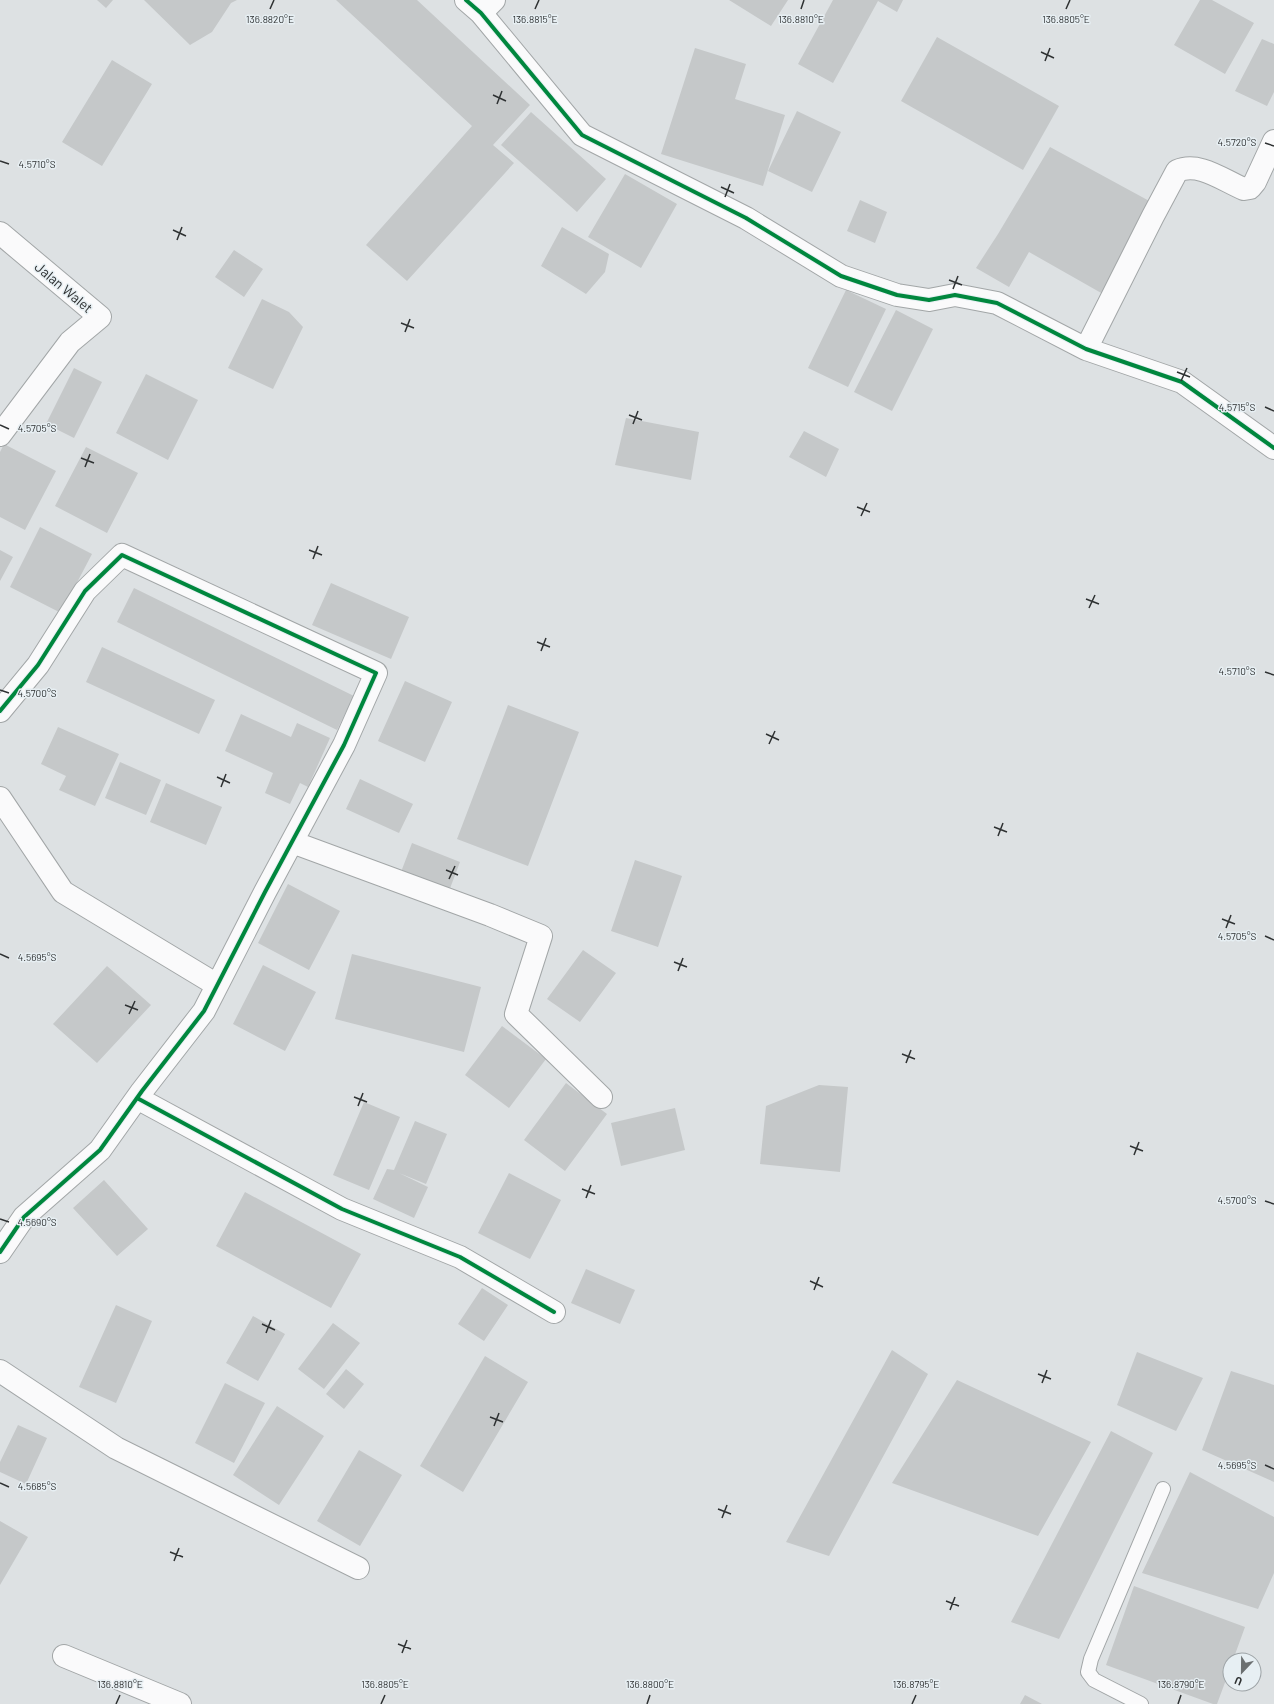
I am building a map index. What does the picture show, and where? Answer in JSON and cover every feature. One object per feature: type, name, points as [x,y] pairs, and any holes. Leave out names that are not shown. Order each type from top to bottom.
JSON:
[{"type":"street","points":[[480,4],[582,135],[746,218],[841,276],[897,295],[929,300],[955,295],[997,303],[1086,349],[1182,382],[1274,448]]},
{"type":"street","points":[[1086,349],[1177,171],[1184,168],[1204,171],[1244,189],[1250,188],[1255,182],[1274,141]]},
{"type":"street","name":"Jalan Walet","points":[[0,233],[100,318],[70,342],[0,435]]},
{"type":"street","points":[[0,711],[38,665],[85,591],[122,555],[376,673],[344,745],[204,1012],[137,1098],[100,1150],[24,1217],[0,1252]]},
{"type":"street","points":[[0,798],[63,892],[217,985]]},
{"type":"street","points":[[292,842],[490,915],[541,936],[516,1014],[601,1097]]},
{"type":"street","points":[[137,1098],[342,1209],[460,1257],[554,1312]]},
{"type":"street","points":[[0,1371],[116,1448],[358,1568]]},
{"type":"street","points":[[64,1656],[180,1704]]},
{"type":"lane","points":[[1141,1704],[1094,1680],[1088,1672],[1091,1659],[1163,1489]]},
{"type":"building","points":[[97,0],[113,0],[106,8]]},
{"type":"building","points":[[144,0],[237,0],[231,3],[212,32],[190,45]]},
{"type":"building","points":[[336,0],[417,0],[530,105],[493,145],[514,163],[407,281],[366,245],[472,126]]},
{"type":"building","points":[[729,0],[788,0],[771,26]]},
{"type":"building","points":[[833,0],[903,0],[897,12],[878,1],[833,83],[798,64]]},
{"type":"building","points":[[1200,0],[1212,0],[1254,23],[1225,74],[1174,45]]},
{"type":"building","points":[[937,37],[1059,106],[1023,170],[901,101]]},
{"type":"building","points":[[1262,39],[1274,44],[1274,92],[1267,106],[1235,91]]},
{"type":"building","points":[[695,48],[746,64],[735,99],[785,115],[763,186],[661,154]]},
{"type":"building","points":[[112,60],[152,84],[102,166],[62,142]]},
{"type":"building","points":[[797,111],[841,132],[812,192],[768,171]]},
{"type":"building","points":[[531,112],[606,179],[577,212],[501,145]]},
{"type":"building","points":[[1050,147],[1153,203],[1103,294],[1029,252],[1009,287],[976,268]]},
{"type":"building","points":[[625,174],[677,204],[641,268],[588,237]]},
{"type":"building","points":[[860,200],[887,212],[875,243],[847,231]]},
{"type":"building","points":[[562,227],[609,254],[605,272],[586,294],[541,266]]},
{"type":"building","points":[[234,250],[263,269],[244,297],[215,277]]},
{"type":"building","points":[[846,290],[886,309],[848,387],[808,368]]},
{"type":"building","points":[[262,299],[289,312],[303,327],[273,389],[228,368]]},
{"type":"building","points":[[896,310],[933,329],[892,411],[854,392]]},
{"type":"building","points":[[74,368],[102,382],[74,438],[46,424]]},
{"type":"building","points":[[146,374],[198,400],[168,460],[116,433]]},
{"type":"building","points":[[626,418],[699,432],[691,480],[615,465]]},
{"type":"building","points":[[804,431],[839,449],[826,477],[789,457]]},
{"type":"building","points":[[4,444],[56,471],[25,530],[0,517],[0,452]]},
{"type":"building","points":[[86,447],[138,473],[107,533],[55,506]]},
{"type":"building","points":[[40,527],[92,554],[61,613],[10,587]]},
{"type":"building","points":[[0,550],[13,557],[0,581]]},
{"type":"building","points":[[331,583],[409,617],[391,659],[312,625]]},
{"type":"building","points":[[134,588],[354,696],[337,730],[117,622]]},
{"type":"building","points":[[102,647],[215,700],[199,734],[86,682]]},
{"type":"building","points":[[405,681],[452,702],[425,762],[378,741]]},
{"type":"building","points":[[508,705],[579,732],[528,866],[457,839]]},
{"type":"building","points":[[241,714],[291,737],[297,723],[330,738],[308,787],[300,783],[290,804],[265,793],[273,773],[225,751]]},
{"type":"building","points":[[58,727],[119,754],[95,806],[59,790],[66,776],[41,764]]},
{"type":"building","points":[[120,762],[161,780],[146,815],[105,798]]},
{"type":"building","points":[[360,779],[413,804],[399,833],[346,809]]},
{"type":"building","points":[[166,783],[222,807],[206,845],[150,822]]},
{"type":"building","points":[[412,843],[460,862],[449,891],[401,872]]},
{"type":"building","points":[[635,860],[682,876],[658,947],[611,931]]},
{"type":"building","points":[[288,884],[340,911],[309,970],[258,943]]},
{"type":"building","points":[[583,950],[616,973],[580,1022],[547,999]]},
{"type":"building","points":[[352,954],[481,987],[464,1052],[335,1019]]},
{"type":"building","points":[[263,965],[316,992],[285,1051],[233,1024]]},
{"type":"building","points":[[107,966],[151,1005],[97,1063],[53,1024]]},
{"type":"building","points":[[502,1026],[546,1059],[509,1108],[465,1075]]},
{"type":"building","points":[[566,1083],[607,1114],[565,1171],[524,1140]]},
{"type":"building","points":[[819,1085],[848,1087],[840,1172],[760,1164],[766,1106]]},
{"type":"building","points":[[364,1102],[400,1117],[369,1190],[333,1175]]},
{"type":"building","points":[[675,1108],[685,1150],[621,1166],[611,1123]]},
{"type":"building","points":[[415,1121],[447,1134],[426,1184],[399,1173],[428,1187],[414,1218],[373,1199],[387,1169],[394,1170]]},
{"type":"building","points":[[509,1173],[561,1200],[530,1259],[478,1233]]},
{"type":"building","points":[[104,1180],[148,1229],[117,1256],[73,1208]]},
{"type":"building","points":[[245,1192],[361,1254],[331,1308],[216,1246]]},
{"type":"building","points":[[586,1269],[635,1290],[620,1324],[571,1303]]},
{"type":"building","points":[[482,1288],[508,1305],[484,1341],[458,1324]]},
{"type":"building","points":[[116,1305],[152,1321],[116,1403],[79,1387]]},
{"type":"building","points":[[253,1316],[285,1334],[258,1381],[226,1363]]},
{"type":"building","points":[[333,1323],[360,1343],[324,1389],[298,1369]]},
{"type":"building","points":[[892,1350],[928,1374],[829,1556],[786,1542]]},
{"type":"building","points":[[1137,1352],[1203,1378],[1176,1431],[1117,1405]]},
{"type":"building","points":[[485,1356],[528,1382],[463,1492],[420,1466]]},
{"type":"building","points":[[346,1369],[364,1384],[344,1409],[326,1394]]},
{"type":"building","points":[[1231,1371],[1274,1385],[1274,1482],[1202,1450]]},
{"type":"building","points":[[957,1380],[1091,1442],[1038,1536],[892,1483]]},
{"type":"building","points":[[225,1383],[265,1403],[234,1463],[195,1443]]},
{"type":"building","points":[[277,1406],[324,1436],[279,1505],[233,1475]]},
{"type":"building","points":[[18,1425],[47,1438],[26,1484],[0,1472],[0,1462]]},
{"type":"building","points":[[1111,1431],[1153,1453],[1059,1639],[1011,1622]]},
{"type":"building","points":[[359,1450],[402,1475],[360,1546],[317,1521]]},
{"type":"building","points":[[1190,1472],[1274,1517],[1274,1573],[1258,1609],[1142,1573]]},
{"type":"building","points":[[0,1521],[28,1537],[0,1585]]},
{"type":"building","points":[[1134,1586],[1245,1627],[1236,1652],[1222,1652],[1222,1691],[1217,1704],[1213,1704],[1106,1665]]},
{"type":"building","points":[[1025,1695],[1042,1704],[1020,1704]]},
{"type":"cycle path","points":[[466,0],[481,13],[582,135],[746,218],[841,276],[897,295],[929,300],[955,295],[997,303],[1086,349],[1182,382],[1274,448]]},
{"type":"cycle path","points":[[0,711],[38,665],[85,591],[122,555],[376,673],[344,745],[265,892],[204,1011],[142,1091],[100,1150],[24,1217],[0,1252]]},
{"type":"cycle path","points":[[137,1098],[342,1209],[460,1257],[554,1312]]}]
